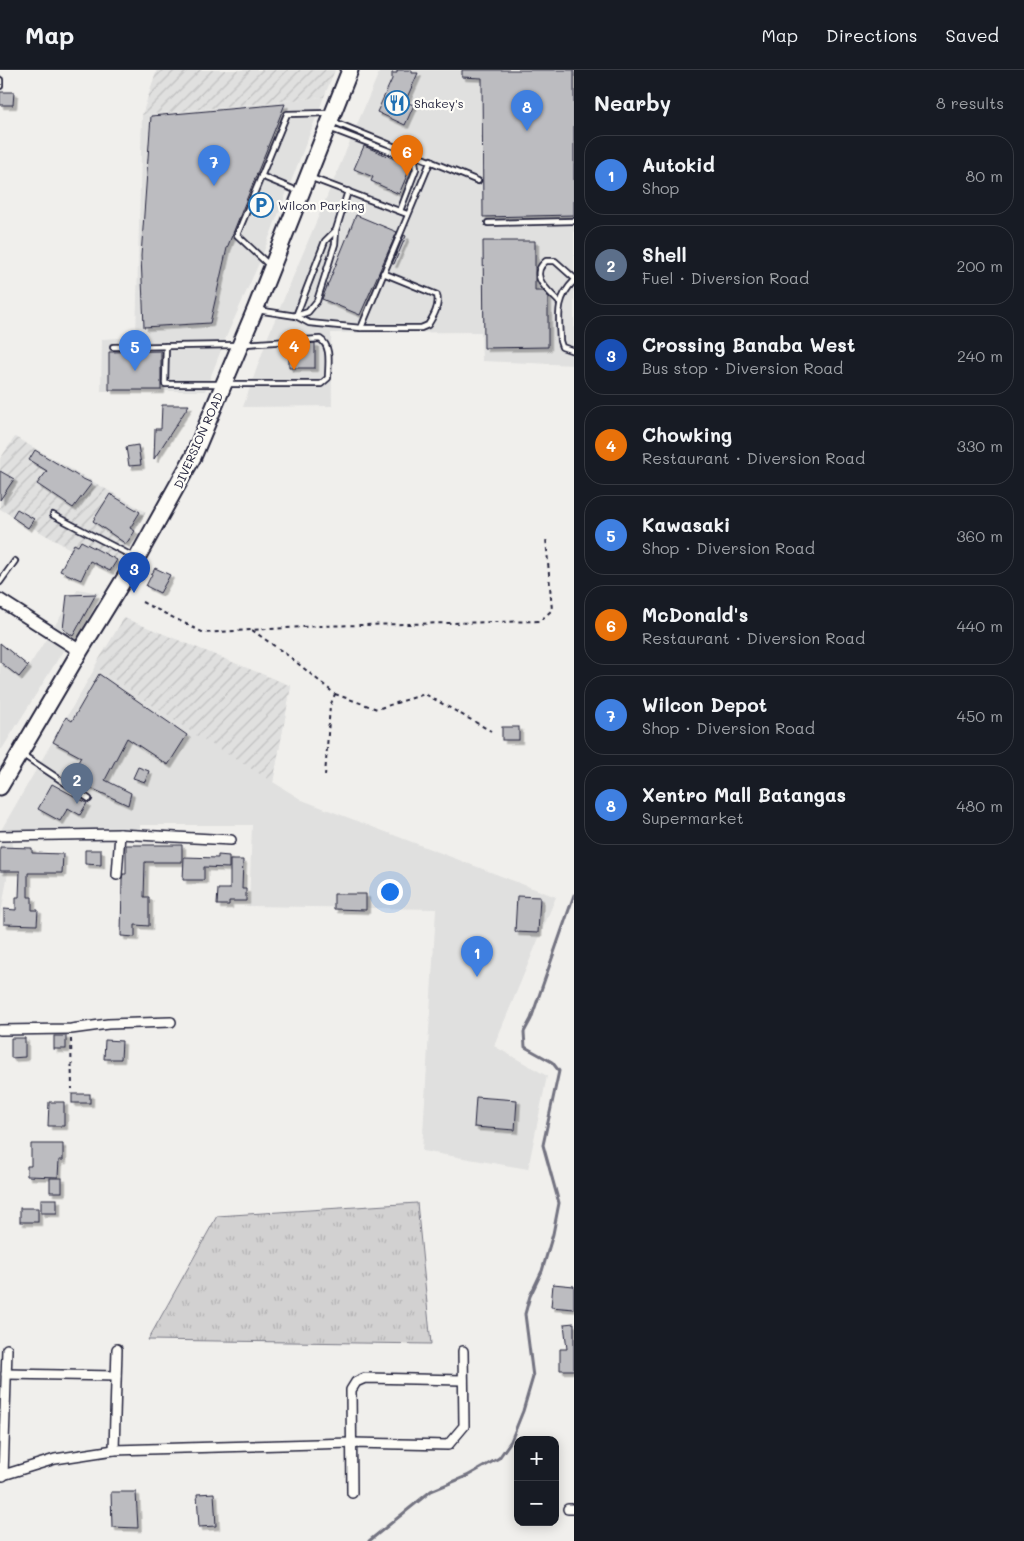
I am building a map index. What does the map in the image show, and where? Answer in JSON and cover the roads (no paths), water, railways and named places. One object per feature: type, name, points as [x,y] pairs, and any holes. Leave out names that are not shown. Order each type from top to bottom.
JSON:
[{"type":"highway","name":"DIVERSION ROAD","points":[[0,787],[80,651],[138,558],[193,457],[255,310],[350,70]]},
{"type":"street","points":[[0,600],[80,651]]},
{"type":"street","points":[[0,836],[120,834],[230,840]]},
{"type":"street","points":[[117,875],[120,834]]},
{"type":"street","points":[[0,1030],[71,1029],[108,1024],[171,1022]]},
{"type":"street","points":[[7,1349],[2,1476],[54,1459],[114,1450],[351,1443],[448,1445],[464,1426],[463,1351]]},
{"type":"street","points":[[114,1450],[117,1349]]},
{"type":"street","points":[[6,1374],[116,1376]]},
{"type":"street","points":[[352,1493],[350,1390],[356,1382],[365,1378],[464,1380]]},
{"type":"lane","points":[[0,80],[0,86]]},
{"type":"lane","points":[[272,268],[237,235],[287,114],[330,120],[478,180]]},
{"type":"lane","points":[[330,120],[415,161],[416,170],[400,211]]},
{"type":"lane","points":[[361,328],[431,160]]},
{"type":"lane","points":[[261,176],[301,192]]},
{"type":"lane","points":[[308,176],[407,214]]},
{"type":"lane","points":[[296,316],[308,312],[317,301],[348,191]]},
{"type":"lane","points":[[488,223],[574,221]]},
{"type":"lane","points":[[296,316],[325,241],[336,230]]},
{"type":"lane","points":[[559,302],[541,283],[538,273],[546,261],[555,261],[574,280],[562,294],[559,302],[560,341],[562,347],[574,351]]},
{"type":"lane","points":[[255,310],[296,316],[310,323],[361,328],[421,328],[428,325],[434,315],[439,300],[438,296],[383,273]]},
{"type":"lane","points":[[113,347],[166,346],[240,345],[320,339],[325,342],[328,348],[328,378],[321,384],[165,384],[166,346]]},
{"type":"lane","points":[[53,515],[138,558]]},
{"type":"lane","points":[[0,582],[15,561]]},
{"type":"lane","points":[[20,753],[88,798]]},
{"type":"waterway","points":[[369,1541],[431,1491],[467,1476],[499,1458],[511,1441],[523,1411],[533,1377],[525,1314],[530,1296],[542,1271],[553,1234],[559,1203],[543,1145],[559,1071],[552,1062],[525,1047],[524,1032],[531,1019],[574,895]]},
{"type":"place","name":"Shakey's","points":[[397,103]]},
{"type":"place","name":"Xentro Mall Batangas","points":[[527,131]]},
{"type":"place","name":"McDonald's","points":[[407,176]]},
{"type":"place","name":"Wilcon Depot","points":[[214,186]]},
{"type":"place","name":"Wilcon Parking","points":[[261,205]]},
{"type":"place","name":"Chowking","points":[[294,370]]},
{"type":"place","name":"Kawasaki","points":[[135,371]]},
{"type":"place","name":"Crossing Banaba West","points":[[134,593]]},
{"type":"place","name":"Shell","points":[[77,804]]},
{"type":"place","name":"Autokid","points":[[477,977]]}]
